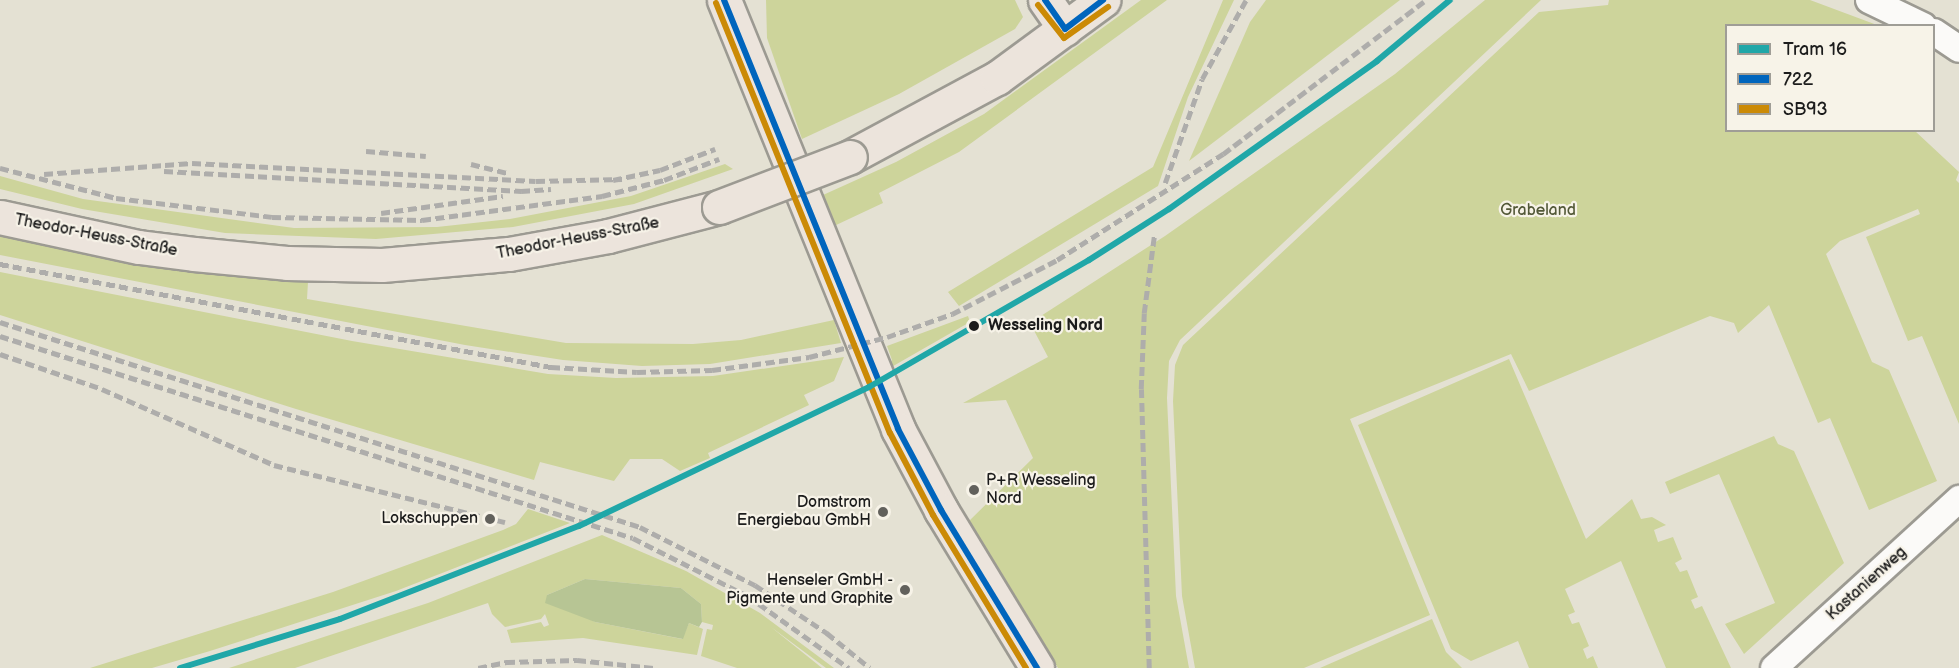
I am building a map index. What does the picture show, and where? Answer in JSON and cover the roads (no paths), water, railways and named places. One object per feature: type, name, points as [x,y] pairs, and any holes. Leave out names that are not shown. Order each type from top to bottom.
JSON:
[{"type":"main road","points":[[724,0],[898,429],[951,528],[1037,668]]},
{"type":"main road","points":[[740,42],[745,0]]},
{"type":"main road","points":[[1045,0],[1084,10]]},
{"type":"main road","name":"Theodor-Heuss-Straße","points":[[0,217],[172,251],[287,263],[382,265],[531,250],[630,231],[719,207],[850,157],[959,100],[1084,10]]},
{"type":"street","points":[[1869,0],[1919,24]]},
{"type":"street","points":[[1935,33],[1959,49]]},
{"type":"street","name":"Kastanienweg","points":[[1774,668],[1959,499]]},
{"type":"railway","points":[[1165,183],[1202,79],[1246,0]]},
{"type":"railway","points":[[0,264],[551,367],[637,372],[712,370],[809,357],[887,337],[952,314],[1057,260],[1223,154],[1426,0]]},
{"type":"railway","points":[[613,180],[660,170],[715,149]]},
{"type":"railway","points":[[366,151],[426,156]]},
{"type":"railway","points":[[0,168],[116,198],[272,217],[422,220],[602,196],[664,180],[719,159]]},
{"type":"railway","points":[[44,174],[192,163],[536,181],[622,179]]},
{"type":"railway","points":[[471,164],[508,173]]},
{"type":"railway","points":[[164,171],[521,191],[551,189]]},
{"type":"railway","points":[[381,213],[503,196]]},
{"type":"railway","points":[[1149,668],[1141,389],[1144,313],[1154,237]]},
{"type":"railway","points":[[0,322],[640,527],[755,585],[827,633],[870,668]]},
{"type":"railway","points":[[0,336],[633,538],[748,596],[849,668]]},
{"type":"railway","points":[[0,354],[102,389],[274,465],[505,522]]},
{"type":"railway","points":[[478,668],[506,662],[577,660],[654,668]]},
{"type":"tram line","name":"16","points":[[180,668],[340,619],[579,526],[869,387],[1089,260],[1169,209],[1377,61],[1450,0]]},
{"type":"place","name":"Wesseling Nord","points":[[974,326]]},
{"type":"place","name":"P+R Wesseling Nord","points":[[974,490]]},
{"type":"place","name":"Domstrom Energiebau GmbH","points":[[883,512]]},
{"type":"place","name":"Lokschuppen","points":[[490,519]]},
{"type":"place","name":"Henseler GmbH - Pigmente und Graphite","points":[[905,590]]},
{"type":"park label","name":"Grabeland","points":[[1538,211]]}]
